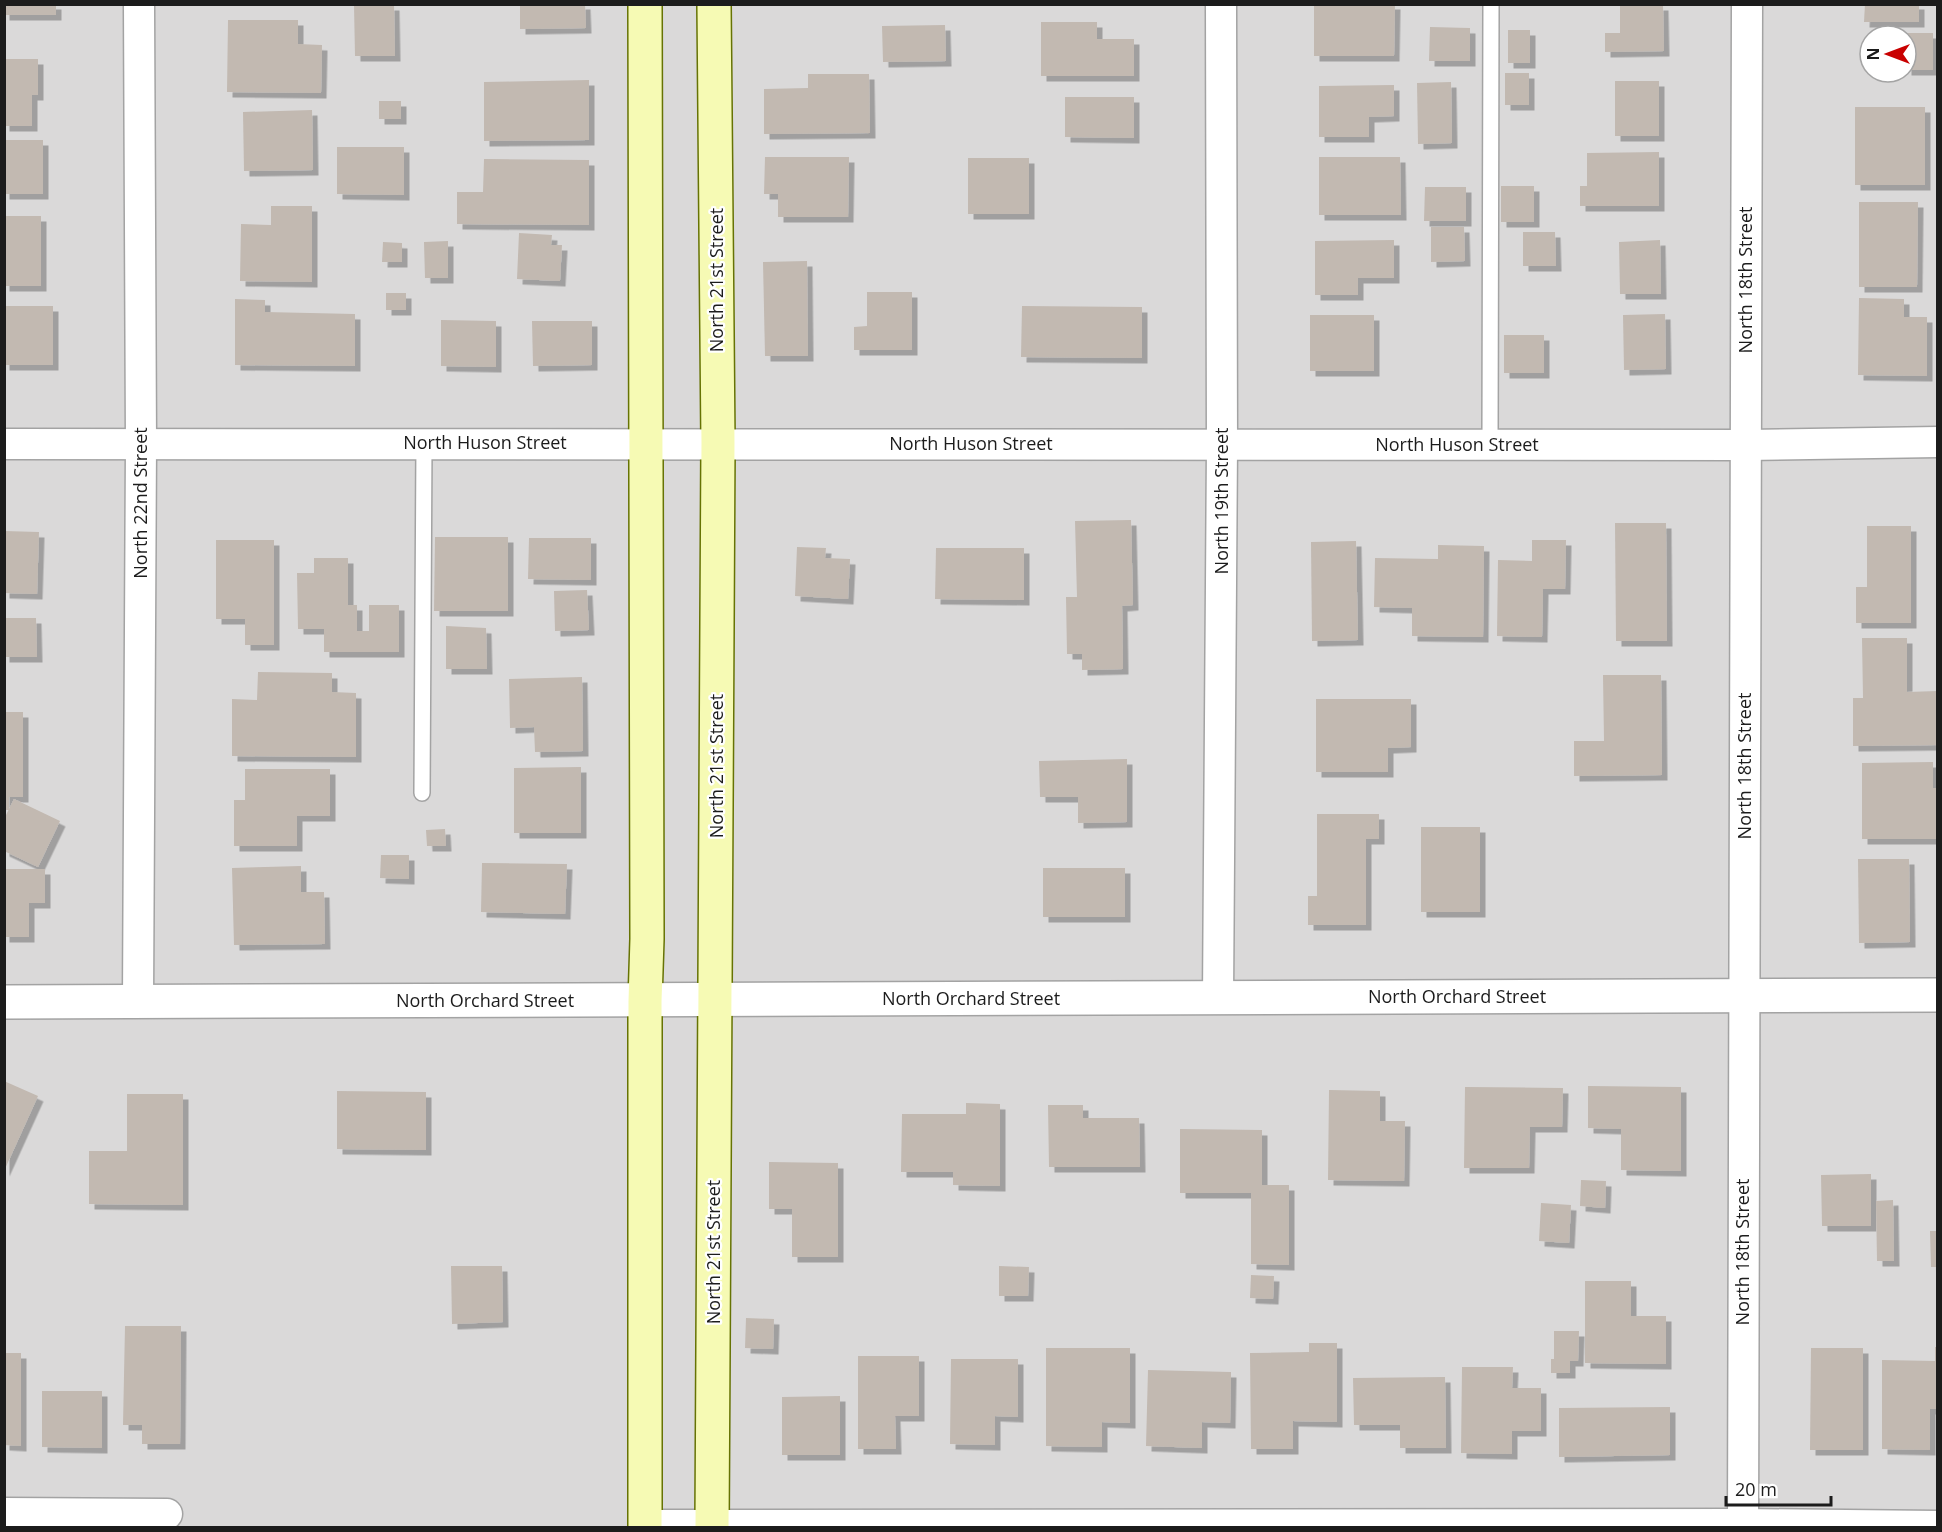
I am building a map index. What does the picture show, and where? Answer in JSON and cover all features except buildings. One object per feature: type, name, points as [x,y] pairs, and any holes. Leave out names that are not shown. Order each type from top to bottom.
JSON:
[{"type":"main road","points":[[645,4],[647,939],[645,1526]]},
{"type":"main road","name":"North 21st Street","points":[[712,1526],[718,443],[714,4]]},
{"type":"street","name":"North 22nd Street","points":[[138,1001],[141,444],[139,4]]},
{"type":"street","name":"North 19th Street","points":[[1218,998],[1222,445],[1221,4]]},
{"type":"street","name":"North 18th Street","points":[[1743,1526],[1747,4]]},
{"type":"street","name":"North Huson Street","points":[[4,444],[1746,445],[1938,442]]},
{"type":"street","name":"North Orchard Street","points":[[4,1002],[1938,995]]},
{"type":"street","points":[[4,1514],[168,1514]]},
{"type":"street","points":[[645,1526],[1938,1526]]},
{"type":"lane","points":[[1490,445],[1491,4]]},
{"type":"lane","points":[[422,793],[424,443]]},
{"type":"shaded area","points":[[5,5],[1737,5],[1733,1527],[5,1528]]},
{"type":"shaded area","points":[[1746,5],[1937,5],[1937,1527],[1742,1528]]}]
